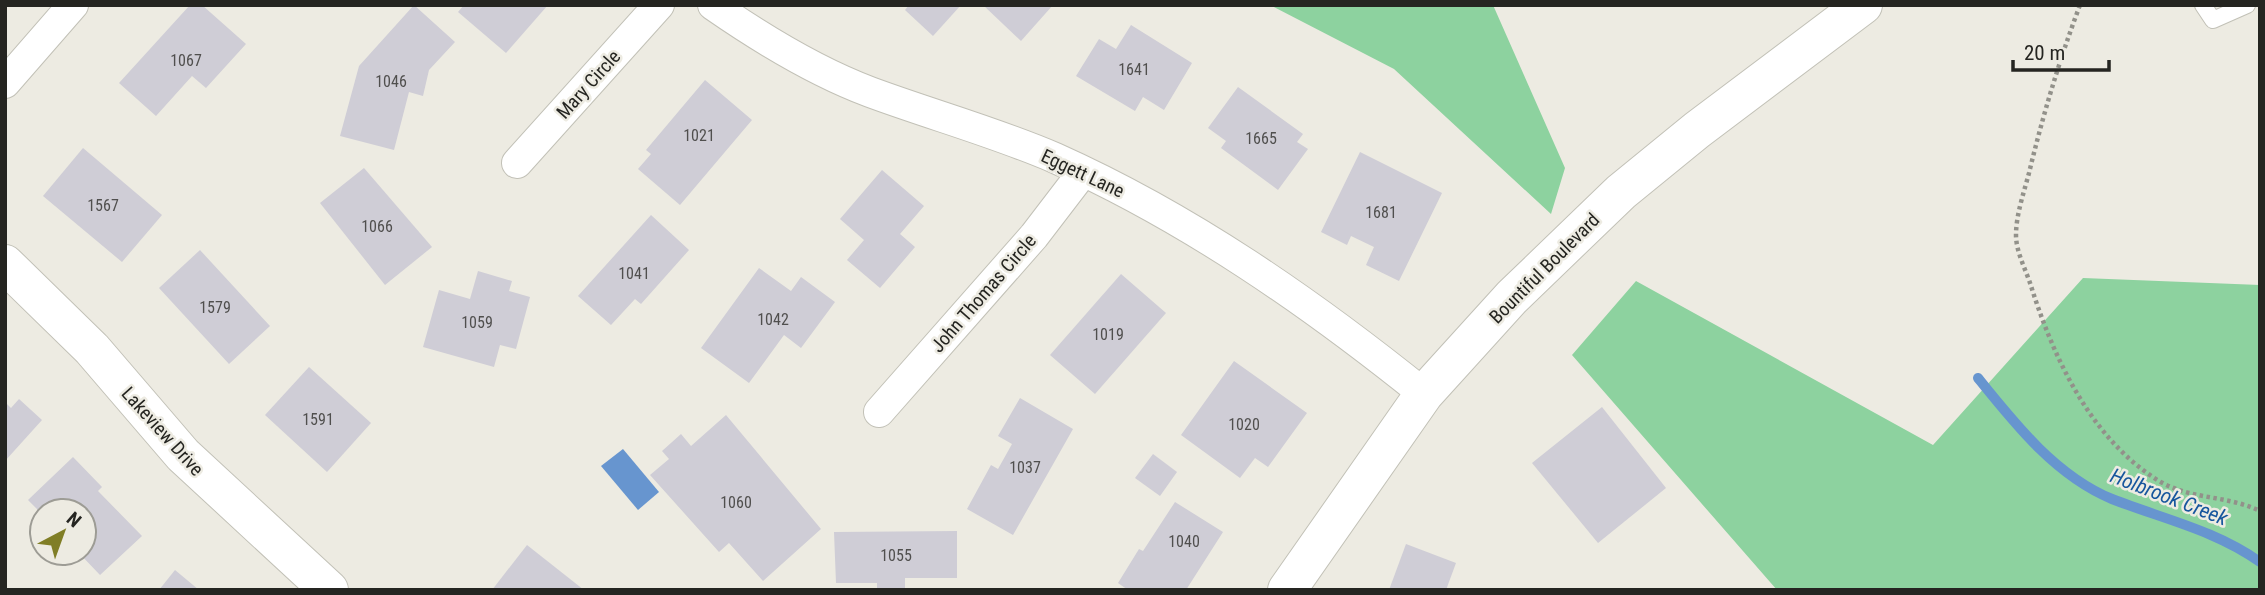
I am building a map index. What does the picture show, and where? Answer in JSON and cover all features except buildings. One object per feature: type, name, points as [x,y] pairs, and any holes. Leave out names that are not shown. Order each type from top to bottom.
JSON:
[{"type":"main road","name":"Bountiful Boulevard","points":[[1287,590],[1424,394],[1512,297],[1621,192],[1697,130],[1863,5]]},
{"type":"main road","name":"Lakeview Drive","points":[[5,264],[92,349],[183,455],[329,590]]},
{"type":"street","points":[[5,83],[73,5]]},
{"type":"street","name":"Mary Circle","points":[[517,163],[659,5]]},
{"type":"street","name":"Eggett Lane","points":[[713,5],[754,33],[827,73],[869,91],[1027,146],[1174,220],[1279,286],[1424,394]]},
{"type":"street","name":"John Thomas Circle","points":[[879,412],[1034,236],[1083,172]]},
{"type":"lane","points":[[2203,5],[2211,18],[2218,20],[2247,5]]},
{"type":"path","points":[[2080,5],[2048,93],[2016,236],[2037,308],[2071,382],[2098,427],[2118,447],[2158,480],[2182,493],[2240,501],[2260,511]]},
{"type":"green space","points":[[1270,5],[1493,5],[1565,168],[1551,214],[1394,69]]},
{"type":"green space","points":[[2083,278],[2260,285],[2260,590],[1777,590],[1572,355],[1636,281],[1933,445]]},
{"type":"water","points":[[623,449],[659,492],[638,510],[601,466]]},
{"type":"waterway","name":"Holbrook Creek","points":[[1978,378],[2038,447],[2073,477],[2112,499],[2225,541],[2260,562]]}]
